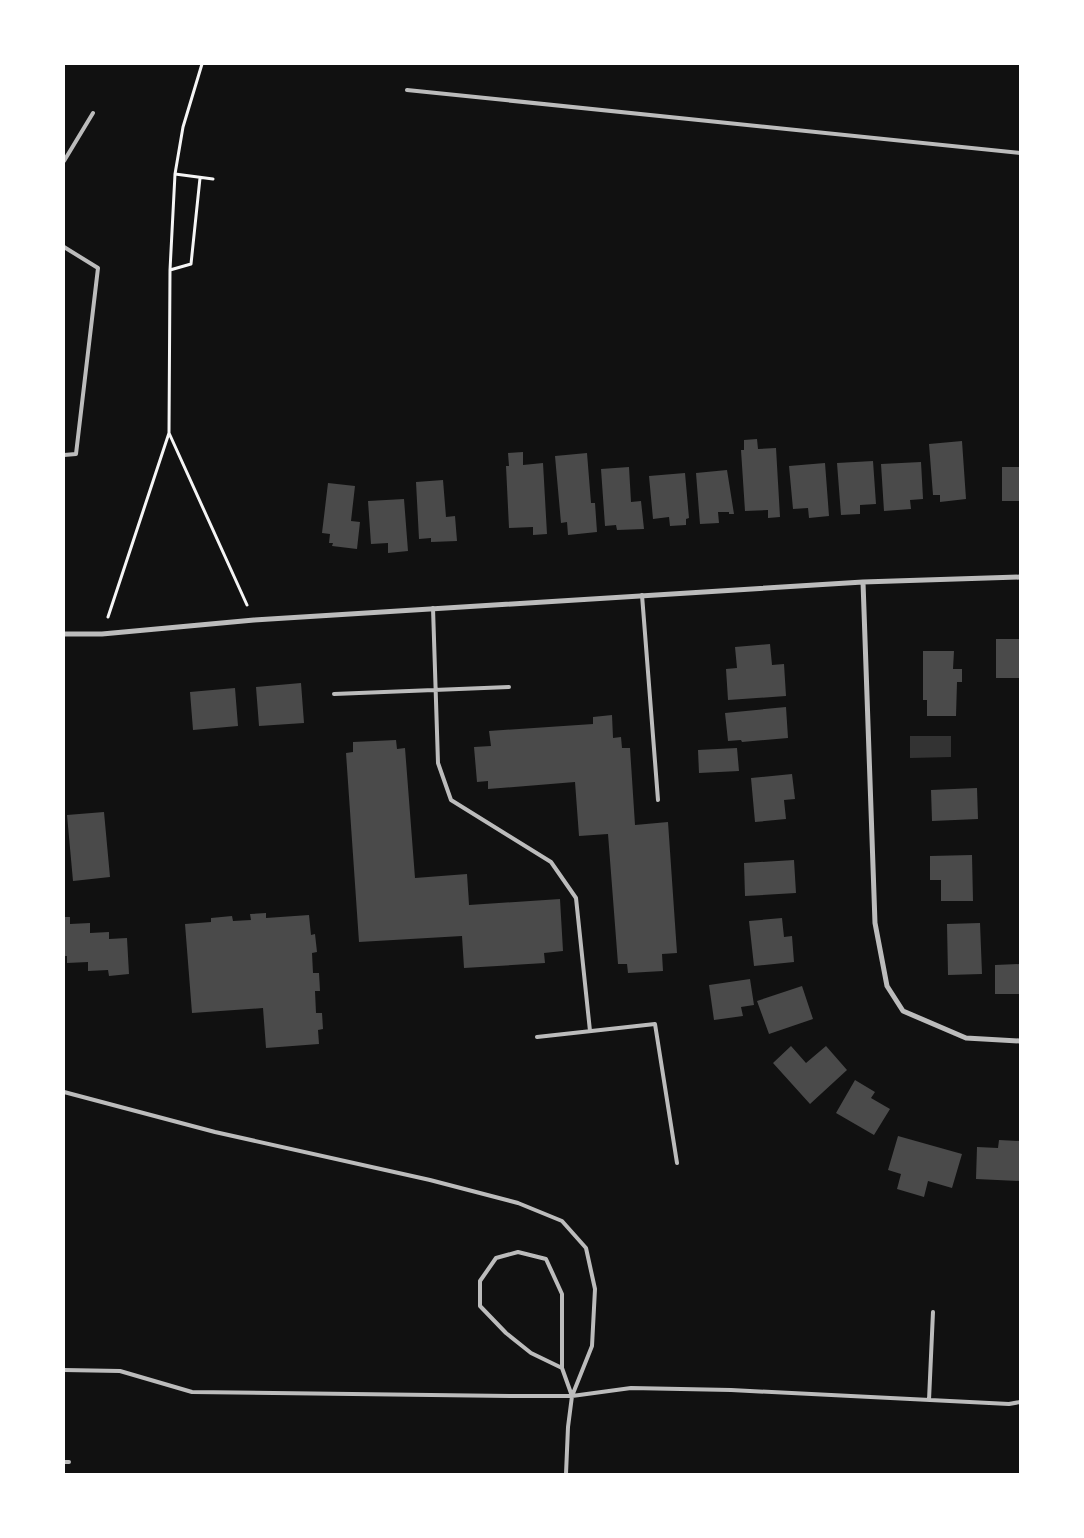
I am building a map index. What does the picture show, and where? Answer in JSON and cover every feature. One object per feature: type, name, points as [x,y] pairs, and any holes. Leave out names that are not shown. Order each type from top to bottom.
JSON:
[{"type":"street","points":[[64,634],[102,634],[254,620],[343,616],[433,608],[642,595],[863,582],[1020,577]]},
{"type":"street","points":[[863,582],[874,923],[887,986],[903,1011],[966,1038],[1020,1041]]},
{"type":"lane","points":[[407,90],[1020,153]]},
{"type":"lane","points":[[64,162],[93,113]]},
{"type":"lane","points":[[64,246],[98,268],[76,454],[64,455]]},
{"type":"lane","points":[[642,595],[658,800]]},
{"type":"lane","points":[[433,608],[438,764],[451,800],[551,862],[576,898],[590,1031]]},
{"type":"lane","points":[[334,694],[509,687]]},
{"type":"lane","points":[[537,1037],[655,1024],[677,1163]]},
{"type":"lane","points":[[64,1092],[215,1132],[430,1180],[518,1204],[562,1221],[586,1248],[595,1289],[592,1346],[572,1396],[568,1427],[566,1474]]},
{"type":"lane","points":[[562,1368],[531,1353],[506,1333],[480,1306],[480,1281],[496,1258],[518,1252],[546,1259],[562,1294],[562,1368],[572,1396]]},
{"type":"lane","points":[[930,1400],[933,1312]]},
{"type":"lane","points":[[64,1370],[120,1371],[192,1392],[572,1396],[631,1388],[732,1390],[1009,1404],[1020,1402]]},
{"type":"lane","points":[[64,1462],[69,1462]]},
{"type":"path","points":[[102,634],[169,433],[170,270],[175,174],[183,127],[202,64]]},
{"type":"path","points":[[175,174],[213,179]]},
{"type":"path","points":[[170,270],[191,264],[200,178]]},
{"type":"path","points":[[169,433],[254,620]]},
{"type":"shaded area","points":[[910,736],[951,736],[951,757],[910,758]]},
{"type":"building","points":[[757,439],[758,449],[776,448],[780,517],[768,518],[768,510],[745,511],[741,450],[744,450],[744,440]]},
{"type":"building","points":[[962,441],[966,499],[940,502],[940,495],[933,495],[929,444]]},
{"type":"building","points":[[523,452],[523,465],[543,463],[547,534],[533,535],[533,527],[509,528],[506,466],[509,466],[508,453]]},
{"type":"building","points":[[587,453],[591,503],[595,503],[597,532],[568,535],[567,522],[561,523],[555,456]]},
{"type":"building","points":[[873,461],[876,504],[860,505],[860,514],[841,515],[837,463]]},
{"type":"building","points":[[921,462],[923,499],[910,500],[911,509],[884,511],[881,464]]},
{"type":"building","points":[[825,463],[829,516],[809,518],[808,508],[793,509],[789,466]]},
{"type":"building","points":[[629,467],[631,502],[641,501],[644,529],[617,530],[616,525],[605,526],[601,469]]},
{"type":"building","points":[[1002,467],[1020,467],[1020,501],[1002,501]]},
{"type":"building","points":[[727,470],[734,514],[718,512],[719,523],[700,524],[696,473]]},
{"type":"building","points":[[685,473],[689,518],[686,519],[686,525],[670,526],[669,517],[653,519],[649,476]]},
{"type":"building","points":[[443,480],[446,517],[455,516],[457,541],[431,542],[431,538],[419,539],[416,482]]},
{"type":"building","points":[[328,483],[355,486],[351,521],[360,522],[357,549],[332,546],[333,543],[329,543],[330,534],[322,533]]},
{"type":"building","points":[[404,499],[408,551],[388,553],[388,543],[371,544],[368,501]]},
{"type":"building","points":[[996,639],[1020,639],[1020,678],[996,678]]},
{"type":"building","points":[[770,644],[772,665],[784,664],[786,696],[728,700],[726,669],[737,668],[735,647]]},
{"type":"building","points":[[923,651],[954,651],[953,669],[962,669],[962,682],[957,682],[956,716],[927,716],[927,700],[923,700]]},
{"type":"building","points":[[301,683],[304,723],[259,726],[256,687]]},
{"type":"building","points":[[235,688],[238,726],[193,730],[190,692]]},
{"type":"building","points":[[786,707],[788,738],[742,742],[741,740],[728,741],[725,713]]},
{"type":"building","points":[[612,715],[613,738],[621,737],[622,748],[630,748],[635,825],[668,822],[677,953],[662,954],[663,971],[628,973],[627,964],[618,964],[608,834],[579,836],[575,782],[488,789],[488,781],[477,782],[474,747],[491,746],[489,731],[593,724],[593,717]]},
{"type":"building","points":[[396,740],[397,749],[405,748],[415,878],[467,874],[469,905],[560,899],[563,951],[544,953],[545,963],[464,968],[462,936],[359,942],[346,753],[353,752],[353,742]]},
{"type":"building","points":[[737,748],[739,771],[699,773],[698,750]]},
{"type":"building","points":[[792,774],[795,799],[784,800],[786,819],[755,822],[751,778]]},
{"type":"building","points":[[977,788],[978,819],[932,821],[931,790]]},
{"type":"building","points":[[104,812],[110,877],[73,881],[67,815]]},
{"type":"building","points":[[972,855],[973,901],[941,901],[941,880],[930,880],[930,856]]},
{"type":"building","points":[[794,860],[796,893],[745,896],[744,863]]},
{"type":"building","points":[[266,913],[266,918],[309,915],[311,935],[315,934],[317,952],[312,953],[313,973],[319,973],[320,991],[315,991],[316,1013],[322,1013],[323,1029],[318,1030],[319,1044],[266,1048],[263,1008],[192,1013],[185,924],[211,922],[211,918],[232,916],[233,921],[251,920],[250,914]]},
{"type":"building","points":[[64,917],[70,917],[70,924],[90,923],[90,933],[109,932],[109,939],[127,938],[129,974],[109,976],[108,970],[88,971],[88,962],[67,963],[67,956],[64,956]]},
{"type":"building","points":[[782,918],[784,937],[792,936],[794,962],[754,966],[749,921]]},
{"type":"building","points":[[980,923],[982,974],[948,975],[947,924]]},
{"type":"building","points":[[1020,964],[1020,994],[995,994],[995,965]]},
{"type":"building","points":[[750,979],[754,1005],[741,1007],[743,1016],[714,1020],[709,985]]},
{"type":"building","points":[[802,986],[813,1019],[769,1034],[757,1001]]},
{"type":"building","points":[[791,1046],[806,1063],[826,1046],[847,1070],[810,1104],[773,1063]]},
{"type":"building","points":[[855,1080],[875,1092],[871,1098],[890,1109],[874,1135],[836,1113]]},
{"type":"building","points":[[898,1136],[962,1154],[952,1188],[928,1181],[924,1197],[897,1189],[901,1174],[888,1170]]},
{"type":"building","points":[[999,1140],[1020,1141],[1020,1181],[976,1179],[977,1147],[998,1148]]}]
